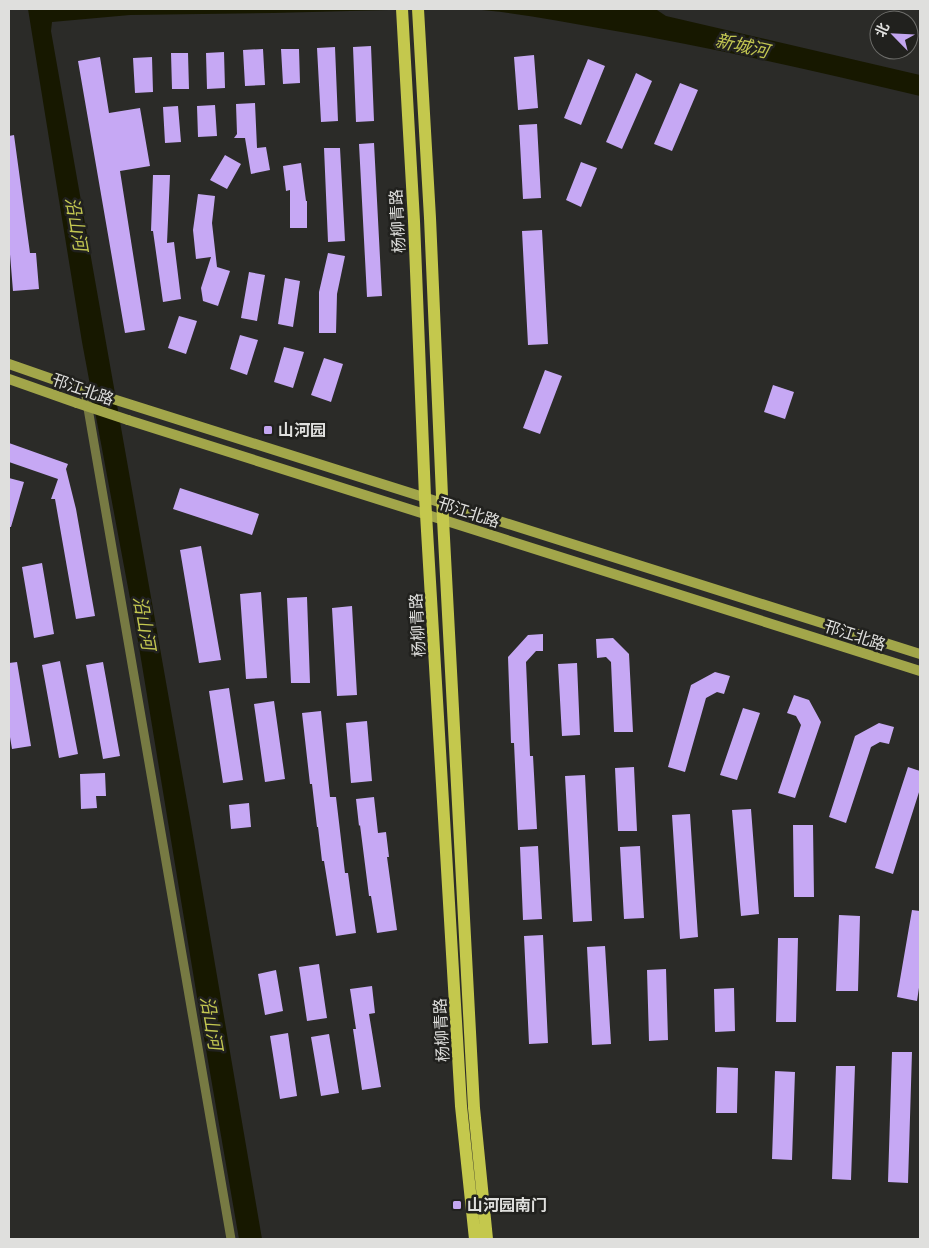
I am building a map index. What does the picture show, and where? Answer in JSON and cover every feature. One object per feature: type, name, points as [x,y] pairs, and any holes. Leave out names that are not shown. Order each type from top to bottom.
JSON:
[{"type":"main road","name":"杨柳青路","points":[[402,9],[414,221],[426,514],[462,1106],[475,1239]]},
{"type":"main road","name":"杨柳青路","points":[[418,9],[431,228],[442,502],[474,1098],[487,1239]]},
{"type":"main road","name":"邗江北路","points":[[9,364],[80,389],[920,654]]},
{"type":"main road","name":"邗江北路","points":[[9,379],[128,420],[920,671]]},
{"type":"street","points":[[80,389],[231,1239]]},
{"type":"water","name":"沿山河","points":[[28,9],[428,9],[130,15],[52,22],[51,31],[190,818],[262,1239],[239,1239],[138,641],[82,342]]},
{"type":"water","name":"新城河","points":[[469,9],[658,9],[666,16],[920,75],[920,96],[683,44],[537,17]]},
{"type":"building","points":[[371,46],[374,121],[356,122],[353,47]]},
{"type":"building","points":[[335,47],[338,121],[321,122],[317,48]]},
{"type":"building","points":[[263,49],[265,85],[245,86],[243,50]]},
{"type":"building","points":[[281,49],[299,49],[300,83],[283,84]]},
{"type":"building","points":[[224,52],[225,88],[207,89],[206,53]]},
{"type":"building","points":[[171,53],[188,53],[189,89],[172,89]]},
{"type":"building","points":[[534,55],[538,108],[518,110],[514,57]]},
{"type":"building","points":[[100,57],[109,113],[140,108],[150,166],[120,171],[145,330],[125,333],[78,61]]},
{"type":"building","points":[[152,57],[153,92],[135,93],[133,58]]},
{"type":"building","points":[[588,59],[605,66],[581,125],[564,118]]},
{"type":"building","points":[[636,73],[652,81],[622,149],[606,142]]},
{"type":"building","points":[[680,83],[698,90],[672,151],[654,144]]},
{"type":"building","points":[[255,103],[257,148],[266,147],[270,170],[251,174],[245,138],[234,138],[237,134],[236,104]]},
{"type":"building","points":[[215,105],[217,136],[198,137],[197,106]]},
{"type":"building","points":[[178,106],[181,142],[165,143],[163,107]]},
{"type":"building","points":[[537,124],[541,198],[523,199],[519,125]]},
{"type":"building","points":[[14,135],[30,253],[36,253],[39,289],[13,291],[9,242],[9,136]]},
{"type":"building","points":[[374,143],[382,296],[367,297],[359,144]]},
{"type":"building","points":[[324,148],[340,148],[345,241],[328,242]]},
{"type":"building","points":[[225,155],[241,164],[227,189],[210,180]]},
{"type":"building","points":[[581,162],[597,168],[581,207],[566,200]]},
{"type":"building","points":[[301,163],[307,201],[307,228],[290,228],[290,190],[286,191],[283,166]]},
{"type":"building","points":[[153,175],[170,175],[167,243],[174,242],[181,299],[163,302],[153,231],[151,231]]},
{"type":"building","points":[[198,194],[215,196],[212,223],[217,267],[230,271],[218,306],[203,301],[201,288],[211,257],[196,259],[193,230]]},
{"type":"building","points":[[542,230],[548,344],[528,345],[522,231]]},
{"type":"building","points":[[328,253],[345,256],[337,294],[336,333],[319,333],[319,292]]},
{"type":"building","points":[[249,272],[265,275],[257,321],[241,318]]},
{"type":"building","points":[[285,278],[300,281],[293,327],[278,324]]},
{"type":"building","points":[[179,316],[197,321],[186,354],[168,348]]},
{"type":"building","points":[[240,335],[258,340],[247,375],[230,369]]},
{"type":"building","points":[[284,347],[304,352],[293,388],[274,382]]},
{"type":"building","points":[[324,358],[343,364],[331,402],[311,395]]},
{"type":"building","points":[[545,370],[562,376],[540,434],[523,428]]},
{"type":"building","points":[[773,385],[794,392],[785,419],[764,412]]},
{"type":"building","points":[[9,443],[68,464],[66,469],[76,509],[95,616],[76,619],[55,499],[51,499],[58,479],[9,462]]},
{"type":"building","points":[[9,478],[24,482],[11,527],[9,527]]},
{"type":"building","points":[[180,488],[259,514],[252,535],[173,509]]},
{"type":"building","points":[[201,546],[221,660],[199,663],[180,550]]},
{"type":"building","points":[[42,563],[54,634],[34,638],[22,567]]},
{"type":"building","points":[[261,592],[267,678],[246,679],[240,594]]},
{"type":"building","points":[[307,597],[310,683],[291,683],[287,598]]},
{"type":"building","points":[[352,606],[357,695],[337,696],[332,608]]},
{"type":"building","points":[[543,634],[543,651],[536,651],[526,662],[530,756],[533,756],[537,829],[518,830],[514,743],[511,743],[508,657],[528,635]]},
{"type":"building","points":[[613,638],[629,654],[633,732],[614,732],[611,662],[606,657],[597,658],[596,639]]},
{"type":"building","points":[[60,661],[78,754],[59,758],[42,665]]},
{"type":"building","points":[[17,662],[31,746],[12,749],[9,731],[9,663]]},
{"type":"building","points":[[103,662],[120,756],[103,759],[86,665]]},
{"type":"building","points":[[577,663],[580,735],[562,736],[558,664]]},
{"type":"building","points":[[715,672],[730,676],[724,694],[717,692],[706,698],[685,772],[668,767],[691,685]]},
{"type":"building","points":[[229,688],[243,780],[223,783],[209,691]]},
{"type":"building","points":[[794,695],[809,700],[821,722],[795,798],[778,793],[801,725],[796,716],[787,713]]},
{"type":"building","points":[[274,701],[285,779],[265,782],[254,704]]},
{"type":"building","points":[[743,708],[760,713],[737,780],[720,775]]},
{"type":"building","points":[[321,711],[330,797],[336,797],[345,873],[348,873],[356,933],[336,936],[324,861],[322,861],[312,784],[310,784],[302,713]]},
{"type":"building","points":[[367,721],[372,781],[351,783],[346,723]]},
{"type":"building","points":[[879,723],[894,727],[889,744],[880,742],[871,747],[846,823],[829,817],[855,736]]},
{"type":"building","points":[[634,767],[637,831],[618,831],[615,768]]},
{"type":"building","points":[[908,767],[920,771],[920,789],[893,874],[875,868]]},
{"type":"building","points":[[105,773],[106,796],[96,796],[97,808],[81,809],[80,774]]},
{"type":"building","points":[[585,775],[592,921],[573,922],[565,776]]},
{"type":"building","points":[[374,797],[378,833],[386,832],[389,857],[387,857],[397,930],[377,933],[371,896],[369,896],[356,799]]},
{"type":"building","points":[[249,803],[251,827],[231,829],[229,805]]},
{"type":"building","points":[[751,809],[759,914],[741,916],[732,810]]},
{"type":"building","points":[[690,814],[698,937],[680,939],[672,815]]},
{"type":"building","points":[[793,825],[813,825],[814,897],[794,897]]},
{"type":"building","points":[[538,846],[542,919],[523,920],[520,847]]},
{"type":"building","points":[[640,846],[644,918],[624,919],[620,847]]},
{"type":"building","points":[[912,910],[920,911],[920,981],[917,1001],[897,997]]},
{"type":"building","points":[[839,915],[860,916],[858,991],[836,991]]},
{"type":"building","points":[[543,935],[548,1043],[529,1044],[524,936]]},
{"type":"building","points":[[778,938],[798,938],[796,1022],[776,1022]]},
{"type":"building","points":[[605,946],[611,1044],[592,1045],[587,947]]},
{"type":"building","points":[[319,964],[327,1018],[307,1021],[299,967]]},
{"type":"building","points":[[666,969],[668,1040],[649,1041],[647,970]]},
{"type":"building","points":[[276,970],[283,1011],[265,1015],[258,974]]},
{"type":"building","points":[[372,986],[375,1013],[369,1014],[381,1087],[362,1090],[353,1029],[356,1029],[350,989]]},
{"type":"building","points":[[734,988],[735,1031],[715,1032],[714,989]]},
{"type":"building","points":[[288,1033],[297,1096],[280,1099],[270,1036]]},
{"type":"building","points":[[329,1034],[339,1093],[321,1096],[311,1037]]},
{"type":"building","points":[[892,1052],[912,1052],[908,1183],[888,1182]]},
{"type":"building","points":[[836,1066],[855,1066],[851,1180],[832,1179]]},
{"type":"building","points":[[717,1067],[738,1068],[737,1113],[716,1113]]},
{"type":"building","points":[[775,1071],[795,1072],[792,1160],[772,1159]]},
{"type":"place","name":"山河园","points":[[268,430]]},
{"type":"place","name":"山河园南门","points":[[457,1205]]}]
